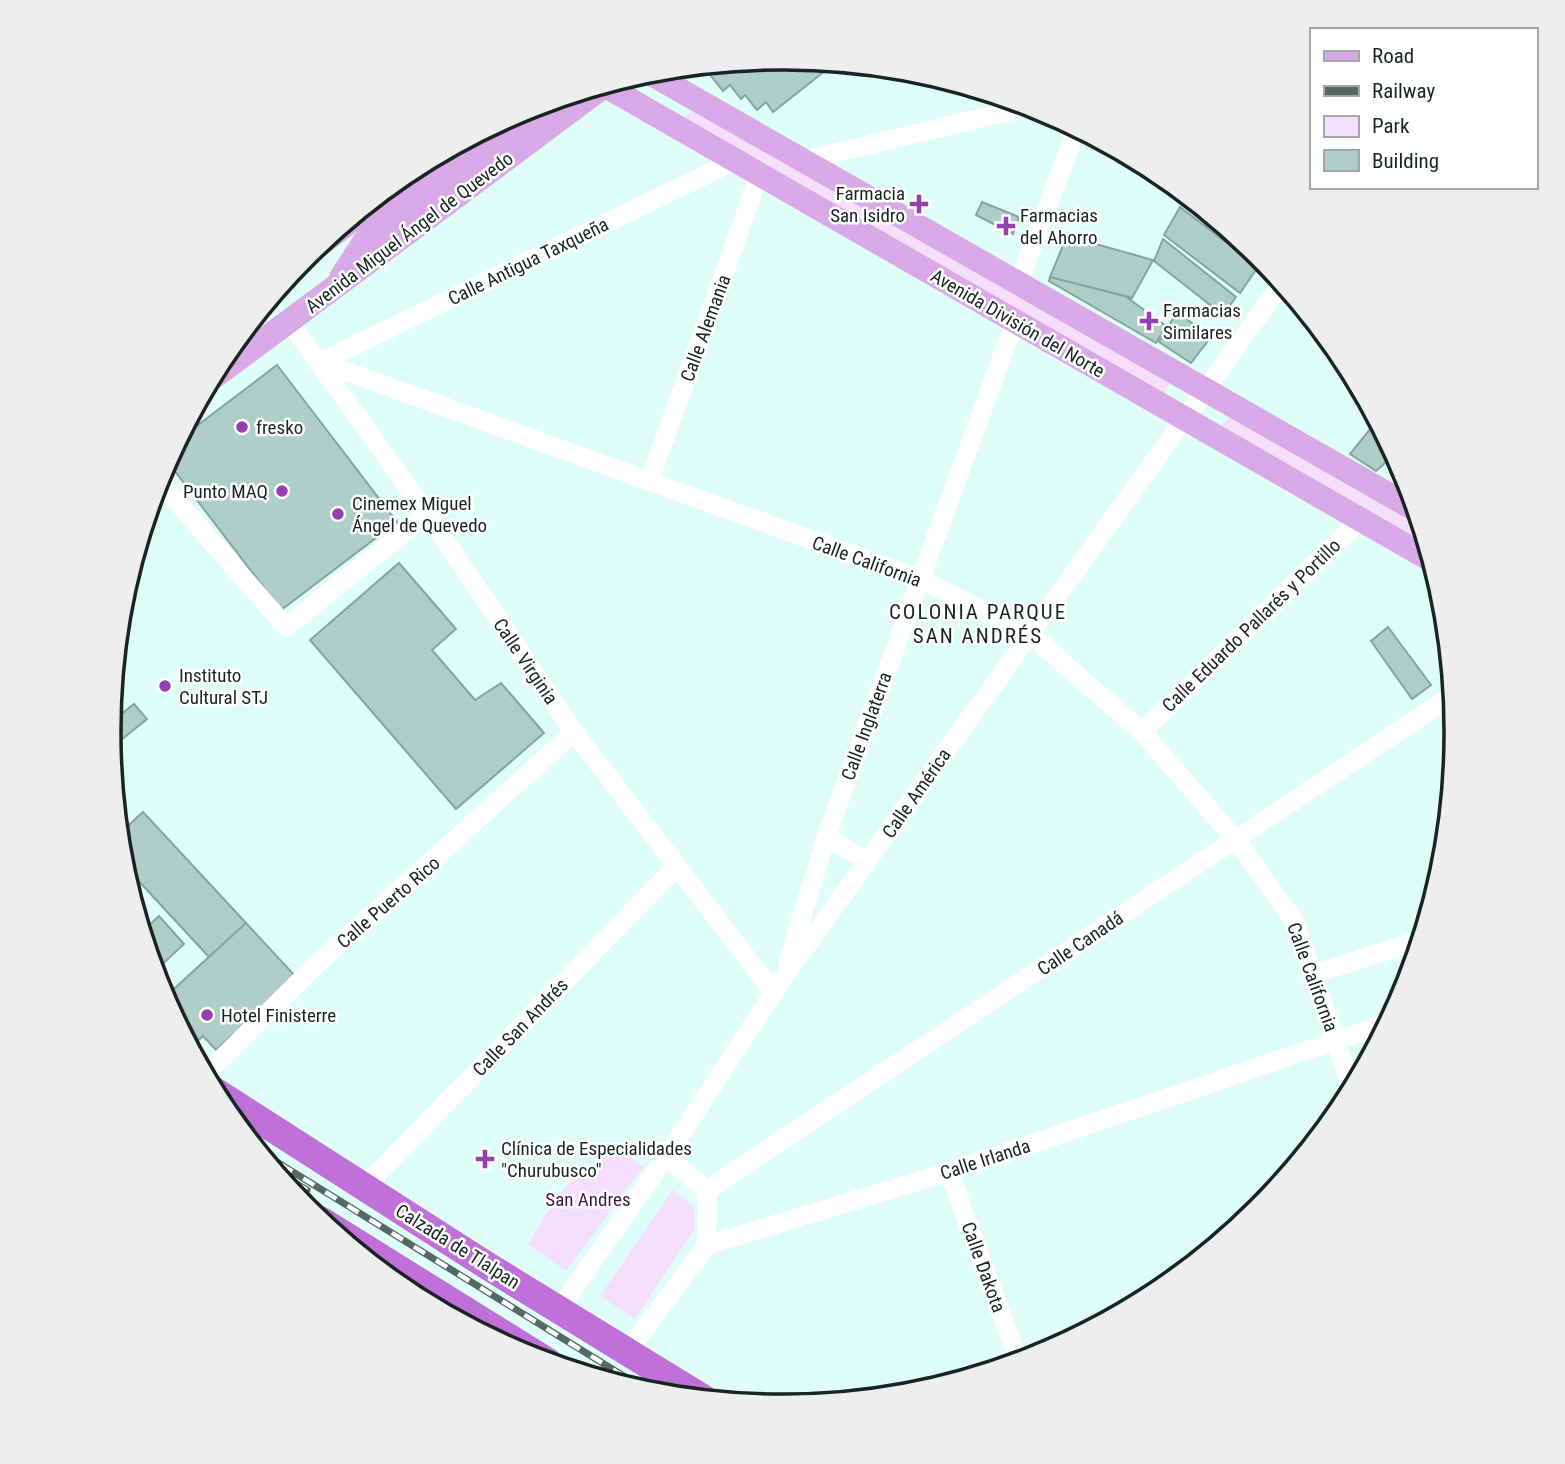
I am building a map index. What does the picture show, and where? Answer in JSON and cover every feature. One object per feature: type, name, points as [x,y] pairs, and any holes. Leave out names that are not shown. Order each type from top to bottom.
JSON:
[{"type":"highway","name":"Calzada de Tlalpan","points":[[235,1104],[682,1386]]},
{"type":"highway","points":[[378,1256],[491,1326]]},
{"type":"main road","name":"Avenida División del Norte","points":[[664,81],[1207,388],[1403,503]]},
{"type":"main road","name":"Avenida División del Norte","points":[[617,92],[1419,553]]},
{"type":"main road","name":"Avenida Miguel Ángel de Quevedo","points":[[232,364],[584,101]]},
{"type":"main road","points":[[337,286],[360,248],[378,227],[513,127]]},
{"type":"main road","points":[[236,358],[248,352]]},
{"type":"street","points":[[802,161],[1011,111]]},
{"type":"street","points":[[1019,282],[1073,137]]},
{"type":"street","name":"Calle Antigua Taxqueña","points":[[320,362],[736,160]]},
{"type":"street","name":"Calle Alemania","points":[[649,482],[760,173]]},
{"type":"street","name":"Calle América","points":[[559,1309],[666,1157],[779,985],[1276,292]]},
{"type":"street","name":"Calle Virginia","points":[[289,321],[427,514],[574,732],[676,867],[779,985]]},
{"type":"street","name":"Calle Inglaterra","points":[[779,985],[826,837],[1015,321]]},
{"type":"street","name":"Calle California","points":[[320,362],[920,579],[1029,634],[1142,732],[1236,840],[1295,922],[1348,1076]]},
{"type":"street","points":[[1386,493],[1396,484]]},
{"type":"street","points":[[167,490],[286,626],[427,514]]},
{"type":"street","name":"Calle Eduardo Pallarés y Portillo","points":[[1142,732],[1361,519]]},
{"type":"street","name":"Calle Canadá","points":[[706,1190],[1443,701]]},
{"type":"street","name":"Calle Puerto Rico","points":[[212,1068],[316,965],[574,732]]},
{"type":"street","points":[[826,837],[867,861]]},
{"type":"street","name":"Calle San Andrés","points":[[365,1186],[676,867]]},
{"type":"street","points":[[1313,974],[1409,944]]},
{"type":"street","name":"Calle Irlanda","points":[[707,1245],[949,1172],[1375,1027]]},
{"type":"street","points":[[627,1352],[707,1245],[706,1190],[666,1157]]},
{"type":"street","name":"Calle Dakota","points":[[949,1172],[1014,1352]]},
{"type":"green space","points":[[695,109],[1174,378],[1163,394],[683,118]]},
{"type":"green space","points":[[1233,413],[1408,516],[1417,543],[1218,430]]},
{"type":"green space","name":"San Andres","points":[[624,1153],[643,1167],[566,1271],[528,1244],[556,1199],[577,1175],[590,1165]]},
{"type":"green space","name":"San Andres","points":[[673,1190],[694,1207],[695,1229],[635,1319],[600,1296]]},
{"type":"building","points":[[739,71],[825,71],[773,112],[766,102],[757,110],[745,95],[741,99],[730,85],[723,91],[710,74]]},
{"type":"building","name":"Farmacias del Ahorro","points":[[982,202],[1019,217],[1013,234],[976,215]]},
{"type":"building","points":[[1180,207],[1236,250],[1256,270],[1240,293],[1164,235]]},
{"type":"building","points":[[1067,236],[1153,260],[1132,298],[1050,277]]},
{"type":"building","points":[[1163,239],[1236,297],[1223,315],[1154,261]]},
{"type":"building","points":[[1050,277],[1125,296],[1166,326],[1156,343],[1049,281]]},
{"type":"building","points":[[1177,312],[1211,337],[1191,363],[1159,342]]},
{"type":"building","name":"Punto MAQ","points":[[277,365],[397,522],[281,610],[175,471],[195,427]]},
{"type":"building","points":[[1371,429],[1386,462],[1376,471],[1350,454]]},
{"type":"building","points":[[399,563],[456,629],[432,650],[475,700],[501,683],[544,733],[456,809],[310,640]]},
{"type":"building","points":[[1388,627],[1431,685],[1412,699],[1371,641]]},
{"type":"building","points":[[134,704],[147,719],[121,740],[121,714]]},
{"type":"building","points":[[143,812],[246,923],[209,957],[137,880],[127,826]]},
{"type":"building","points":[[159,916],[184,944],[163,964],[156,945],[150,925]]},
{"type":"building","points":[[246,923],[296,977],[216,1050],[203,1036],[197,1041],[173,990]]},
{"type":"railway","points":[[283,1166],[618,1373]]},
{"type":"railway","points":[[303,1187],[307,1190]]},
{"type":"place","name":"Farmacia San Isidro","points":[[919,204]]},
{"type":"place","name":"Farmacias del Ahorro","points":[[1006,226]]},
{"type":"place","name":"Farmacias Similares","points":[[1149,321]]},
{"type":"place","name":"fresko","points":[[242,427]]},
{"type":"place","name":"Punto MAQ","points":[[282,491]]},
{"type":"place","name":"Cinemex Miguel Ángel de Quevedo","points":[[338,514]]},
{"type":"place","name":"Instituto Cultural STJ","points":[[165,686]]},
{"type":"place","name":"Hotel Finisterre","points":[[207,1015]]},
{"type":"place","name":"Clínica de Especialidades \"Churubusco\"","points":[[485,1159]]},
{"type":"district","name":"COLONIA PARQUE SAN ANDRÉS","points":[[978,624]]}]
